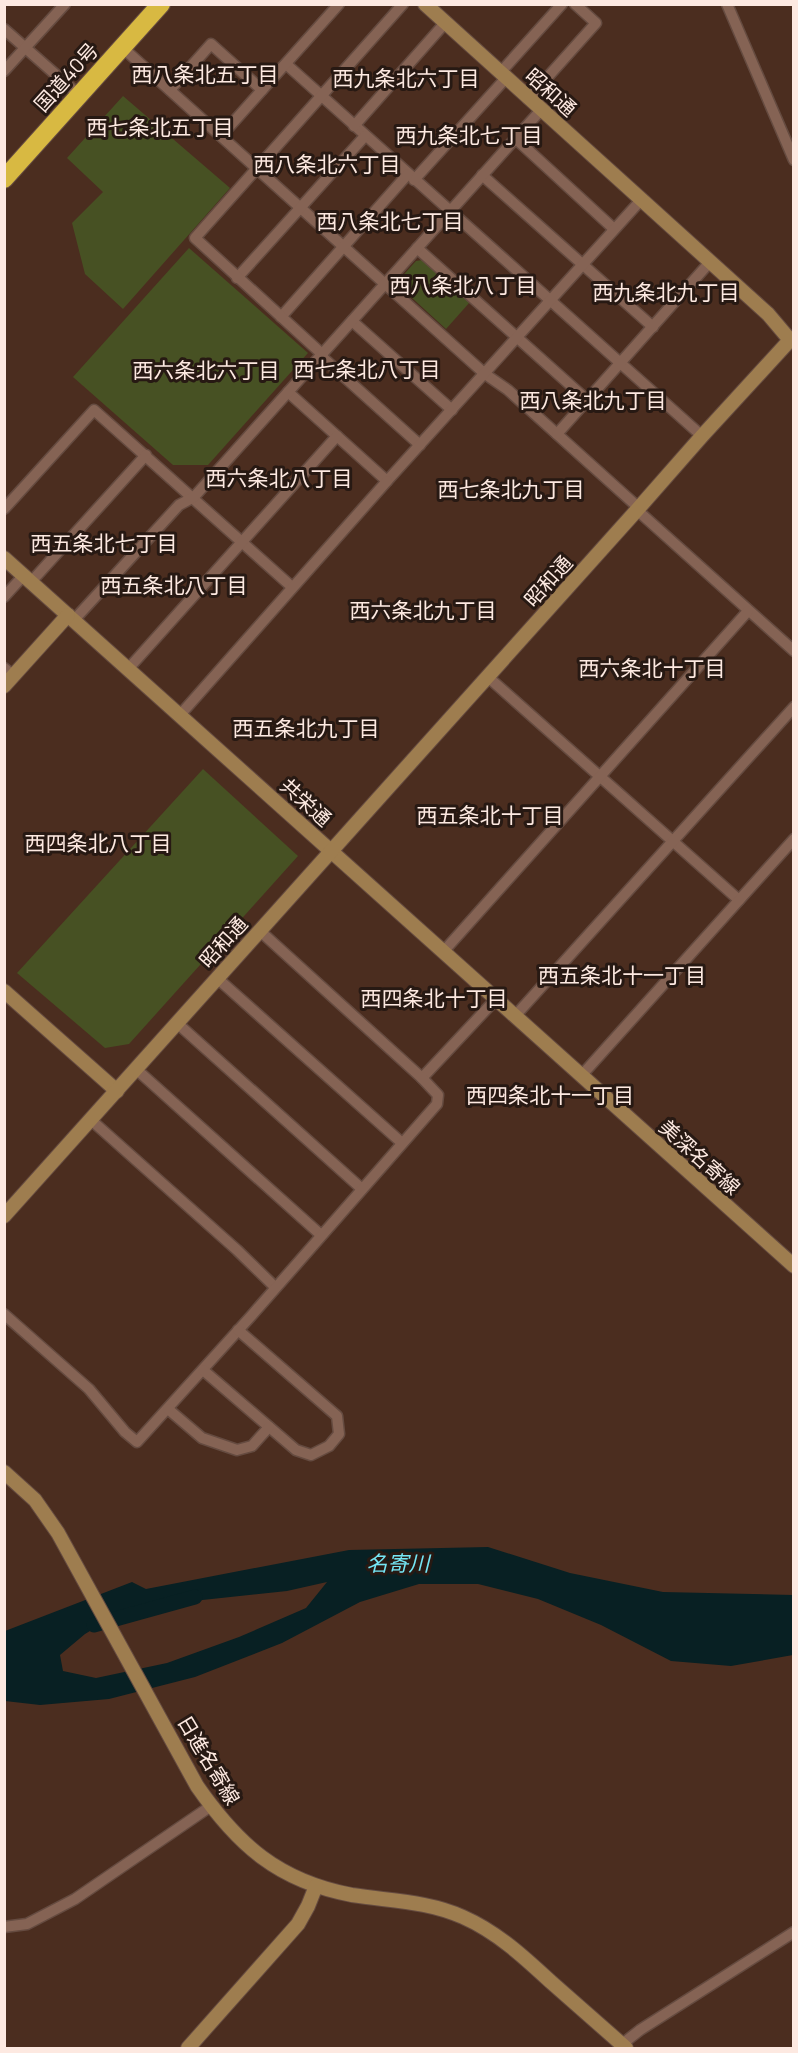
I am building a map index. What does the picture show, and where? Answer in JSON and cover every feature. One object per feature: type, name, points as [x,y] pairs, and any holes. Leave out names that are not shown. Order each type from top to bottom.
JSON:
[{"type":"highway","name":"国道40号","points":[[4,179],[123,48],[153,7]]},
{"type":"street","points":[[4,71],[65,4]]},
{"type":"street","points":[[221,136],[339,4]]},
{"type":"street","points":[[403,4],[195,238],[420,445]]},
{"type":"street","name":"昭和通","points":[[4,1216],[792,338],[425,4]]},
{"type":"street","points":[[281,317],[343,247],[411,177],[503,76],[562,4]]},
{"type":"street","points":[[528,99],[596,23],[575,4]]},
{"type":"street","points":[[728,4],[794,160]]},
{"type":"street","points":[[354,126],[445,23]]},
{"type":"street","points":[[4,29],[80,96]]},
{"type":"street","points":[[170,90],[211,44],[262,90]]},
{"type":"street","points":[[123,48],[485,374],[508,390],[557,434],[794,651]]},
{"type":"street","points":[[286,64],[702,436]]},
{"type":"street","points":[[8,676],[71,617],[179,505],[194,497],[541,110]]},
{"type":"street","points":[[237,278],[365,136]]},
{"type":"street","points":[[515,138],[614,230]]},
{"type":"street","points":[[482,175],[653,327]]},
{"type":"street","points":[[180,715],[640,200]]},
{"type":"street","points":[[417,248],[587,400]]},
{"type":"street","points":[[557,434],[710,262]]},
{"type":"street","points":[[352,321],[452,410]]},
{"type":"street","points":[[288,392],[387,482]]},
{"type":"street","points":[[4,509],[94,410],[292,587]]},
{"type":"street","points":[[129,668],[337,436]]},
{"type":"street","points":[[4,597],[28,579],[146,455]]},
{"type":"street","name":"共栄通","points":[[4,558],[581,1076]]},
{"type":"street","points":[[443,952],[748,611]]},
{"type":"street","points":[[488,676],[739,900]]},
{"type":"street","points":[[515,1016],[794,707]]},
{"type":"street","points":[[581,1076],[794,839]]},
{"type":"street","points":[[4,1314],[89,1389],[125,1432],[137,1442],[438,1104],[438,1095],[422,1078],[260,930]]},
{"type":"street","points":[[217,978],[402,1143]]},
{"type":"street","points":[[4,991],[117,1091]]},
{"type":"street","points":[[422,1078],[496,999]]},
{"type":"street","points":[[177,1023],[362,1189]]},
{"type":"street","points":[[136,1069],[321,1235]]},
{"type":"street","name":"美深名寄線","points":[[581,1076],[794,1266]]},
{"type":"street","points":[[90,1119],[222,1236],[275,1287]]},
{"type":"street","points":[[203,1370],[296,1450],[311,1455],[329,1446],[339,1434],[337,1416],[238,1330]]},
{"type":"street","points":[[168,1409],[202,1438],[237,1450],[252,1446],[269,1427]]},
{"type":"street","name":"日進名寄線","points":[[4,1472],[35,1500],[58,1533],[190,1771],[211,1806],[232,1833],[254,1852],[288,1874],[316,1886],[439,1908],[464,1917],[514,1948],[624,2047]]},
{"type":"street","points":[[4,1927],[27,1924],[75,1899],[211,1806]]},
{"type":"street","points":[[188,2049],[298,1924],[316,1886]]},
{"type":"street","points":[[624,2047],[640,2030],[794,1932]]},
{"type":"green space","points":[[123,96],[230,188],[123,309],[85,274],[72,223],[103,192],[67,158]]},
{"type":"green space","points":[[189,248],[308,353],[208,465],[173,465],[73,377]]},
{"type":"green space","points":[[422,260],[470,302],[446,329],[397,282],[416,261]]},
{"type":"green space","points":[[203,769],[298,856],[129,1044],[105,1048],[17,973]]},
{"type":"water","points":[[488,1547],[570,1573],[663,1592],[793,1595],[793,1655],[731,1666],[671,1661],[601,1625],[538,1599],[478,1584],[419,1584],[360,1602],[282,1643],[195,1677],[109,1699],[40,1705],[5,1701],[5,1631],[132,1582],[146,1589],[349,1550]],"holes":[[[327,1582],[306,1608],[239,1637],[167,1663],[96,1678],[63,1671],[60,1655],[85,1634],[128,1608],[287,1591]]]},
{"type":"waterway","name":"名寄川","points":[[94,1625],[195,1597]]},
{"type":"district","name":"西八条北五丁目","points":[[205,74]]},
{"type":"district","name":"西九条北六丁目","points":[[406,78]]},
{"type":"district","name":"西七条北五丁目","points":[[160,127]]},
{"type":"district","name":"西九条北七丁目","points":[[469,135]]},
{"type":"district","name":"西八条北六丁目","points":[[327,164]]},
{"type":"district","name":"西八条北七丁目","points":[[390,221]]},
{"type":"district","name":"西八条北八丁目","points":[[463,285]]},
{"type":"district","name":"西九条北九丁目","points":[[666,292]]},
{"type":"district","name":"西七条北八丁目","points":[[367,369]]},
{"type":"district","name":"西六条北六丁目","points":[[206,370]]},
{"type":"district","name":"西八条北九丁目","points":[[593,400]]},
{"type":"district","name":"西六条北八丁目","points":[[279,478]]},
{"type":"district","name":"西七条北九丁目","points":[[511,489]]},
{"type":"district","name":"西五条北七丁目","points":[[104,543]]},
{"type":"district","name":"西五条北八丁目","points":[[174,585]]},
{"type":"district","name":"西六条北九丁目","points":[[423,610]]},
{"type":"district","name":"西六条北十丁目","points":[[652,668]]},
{"type":"district","name":"西五条北九丁目","points":[[306,728]]},
{"type":"district","name":"西五条北十丁目","points":[[490,815]]},
{"type":"district","name":"西四条北八丁目","points":[[98,843]]},
{"type":"district","name":"西五条北十一丁目","points":[[622,975]]},
{"type":"district","name":"西四条北十丁目","points":[[434,998]]},
{"type":"district","name":"西四条北十一丁目","points":[[550,1095]]}]
